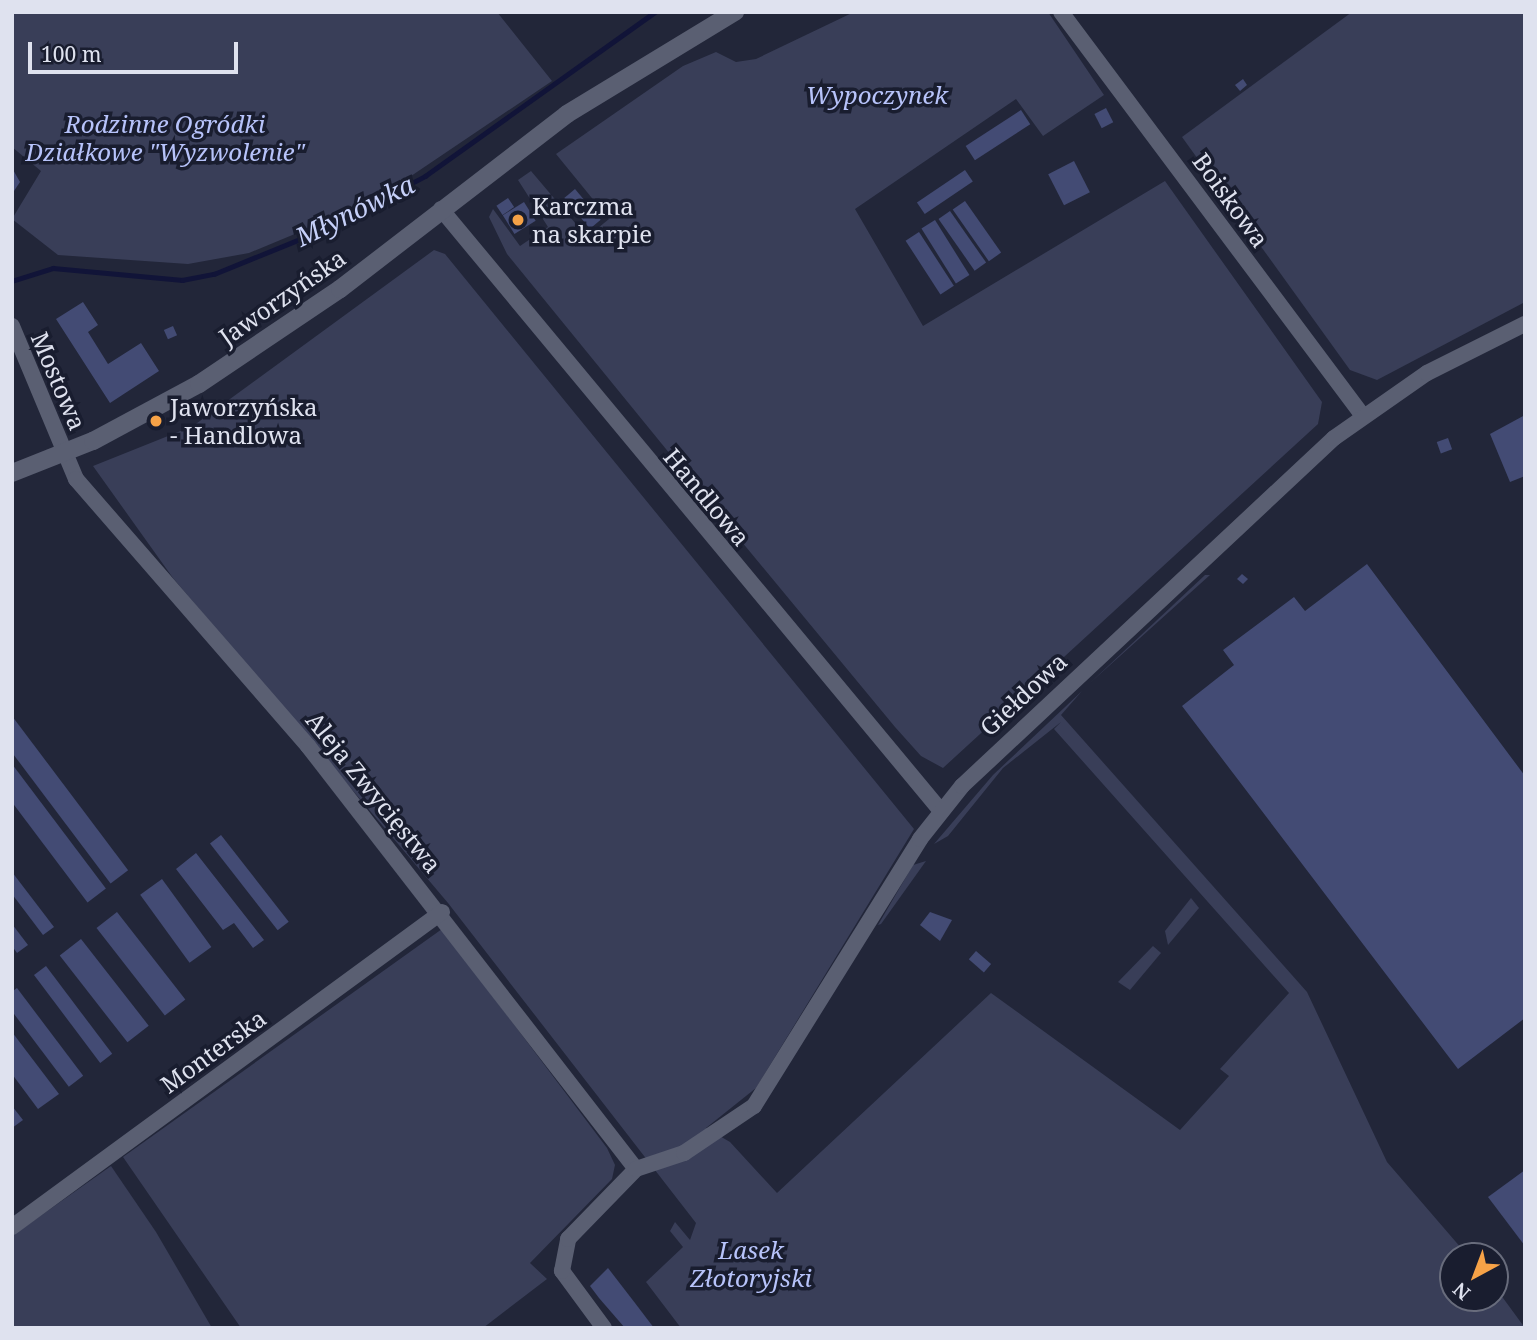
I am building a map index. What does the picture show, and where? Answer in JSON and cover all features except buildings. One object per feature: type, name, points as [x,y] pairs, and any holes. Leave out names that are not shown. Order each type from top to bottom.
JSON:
[{"type":"street","name":"Jaworzyńska","points":[[12,473],[65,453],[222,370],[340,289],[441,209],[625,75],[736,12]]},
{"type":"street","name":"Boiskowa","points":[[1061,12],[1363,416]]},
{"type":"street","name":"Handlowa","points":[[441,209],[941,811]]},
{"type":"street","name":"Giełdowa","points":[[636,1169],[684,1153],[730,1125],[771,1087],[941,811],[988,758],[1163,594],[1363,416],[1427,373],[1525,324]]},
{"type":"street","name":"Mostowa","points":[[12,326],[65,453]]},
{"type":"street","name":"Aleja Zwycięstwa","points":[[65,453],[76,478],[308,746],[442,912],[636,1169]]},
{"type":"street","name":"Monterska","points":[[12,1227],[442,912]]},
{"type":"street","points":[[604,1328],[562,1271],[568,1239],[636,1169]]},
{"type":"green space","name":"Rodzinne Ogródki Działkowe \"Wyzwolenie\"","points":[[12,12],[497,12],[552,81],[374,201],[249,253],[188,264],[58,255],[12,219],[41,171],[12,147]]},
{"type":"green space","name":"Wypoczynek","points":[[854,12],[1048,12],[1104,95],[1043,136],[1016,99],[855,209],[923,326],[1165,181],[1322,402],[1318,424],[943,768],[921,756],[895,727],[732,530],[507,254],[489,217],[493,209],[520,246],[548,227],[518,180],[531,171],[587,237],[609,219],[556,154],[683,66],[716,52],[736,62],[756,59]]},
{"type":"green space","points":[[1352,12],[1525,12],[1525,302],[1377,380],[1350,370],[1182,137]]},
{"type":"green space","name":"Lasek Złotoryjski","points":[[434,250],[445,254],[914,829],[756,1088],[706,1128],[730,1142],[777,1193],[991,993],[1180,1130],[1229,1076],[1220,1069],[1289,993],[1054,729],[1061,722],[1003,768],[948,836],[934,844],[993,775],[1082,691],[1061,715],[1307,992],[1387,1162],[1456,1242],[1439,1242],[1439,1312],[1509,1312],[1509,1306],[1525,1328],[681,1328],[646,1282],[683,1247],[670,1231],[675,1222],[690,1240],[696,1223],[448,903],[173,578],[93,466],[193,426]]},
{"type":"green space","points":[[1205,575],[1210,575],[1090,683]]},
{"type":"green space","points":[[926,861],[881,924],[878,925],[913,865]]},
{"type":"green space","points":[[1191,898],[1199,908],[1168,945],[1165,931]]},
{"type":"green space","points":[[442,929],[607,1148],[615,1165],[612,1179],[530,1263],[547,1279],[483,1328],[241,1328],[123,1157]]},
{"type":"green space","points":[[1153,946],[1161,953],[1130,990],[1118,982]]},
{"type":"green space","points":[[111,1166],[156,1232],[212,1328],[12,1328],[12,1236]]},
{"type":"waterway","name":"Młynówka","points":[[12,281],[53,268],[182,280],[214,274],[320,231],[425,176],[655,12]]},
{"type":"place","name":"Karczma na skarpie","points":[[518,220]]},
{"type":"place","name":"Jaworzyńska - Handlowa","points":[[156,421]]}]
